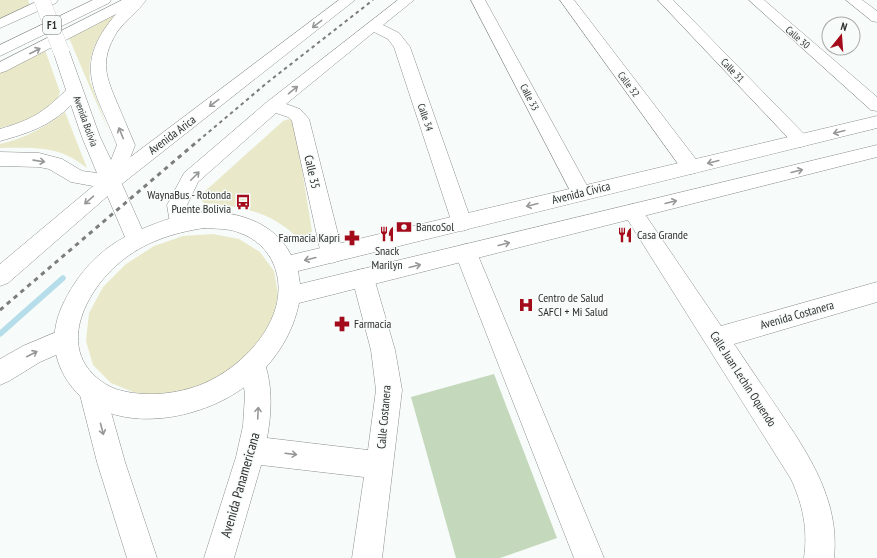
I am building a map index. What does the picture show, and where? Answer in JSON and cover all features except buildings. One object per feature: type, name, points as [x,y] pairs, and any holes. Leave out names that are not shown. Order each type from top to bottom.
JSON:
[{"type":"main road","name":"Avenida Bolivia","points":[[42,0],[91,137],[136,239]]},
{"type":"main road","points":[[0,24],[52,0]]},
{"type":"main road","name":"F1","points":[[0,40],[83,0]]},
{"type":"main road","name":"F1","points":[[0,51],[104,0]]},
{"type":"main road","points":[[0,68],[133,0]]},
{"type":"main road","points":[[0,159],[39,160],[55,164],[78,177],[111,182],[126,145],[98,76],[98,63],[102,46],[114,26],[122,15],[139,0]]},
{"type":"main road","name":"Avenida Arica","points":[[0,277],[111,182],[348,0]]},
{"type":"main road","points":[[180,223],[177,205],[191,178],[273,106],[372,26],[407,0]]},
{"type":"main road","name":"Calle 33","points":[[478,0],[581,193]]},
{"type":"main road","name":"Calle 32","points":[[567,0],[691,167]]},
{"type":"main road","name":"Calle 31","points":[[665,0],[801,141]]},
{"type":"main road","name":"Calle 30","points":[[756,0],[877,106]]},
{"type":"main road","points":[[853,0],[877,18]]},
{"type":"main road","name":"Calle 34","points":[[372,26],[394,36],[399,40],[462,223]]},
{"type":"main road","points":[[0,135],[28,128],[53,113],[75,91]]},
{"type":"main road","name":"Calle 35","points":[[273,106],[294,113],[300,120],[332,254]]},
{"type":"main road","name":"Avenida Cívica","points":[[286,265],[877,122]]},
{"type":"main road","points":[[290,296],[877,152]]},
{"type":"main road","name":"Calle Juan Lechin Oquendo","points":[[633,212],[795,458],[814,498],[820,518],[821,550],[819,558]]},
{"type":"main road","points":[[204,220],[226,221],[246,226],[263,236],[277,249],[286,265],[290,280],[290,296],[284,319],[275,336],[253,364],[235,378],[215,390],[194,399],[171,405],[148,407],[127,405],[108,400],[92,391],[78,376],[68,359],[66,339],[69,316],[79,293],[94,272],[114,254],[136,239],[180,223],[204,220]]},
{"type":"main road","points":[[466,253],[589,558]]},
{"type":"main road","name":"Calle Costanera","points":[[364,278],[384,350],[389,390],[367,558]]},
{"type":"main road","name":"Avenida Costanera","points":[[717,338],[877,292]]},
{"type":"main road","points":[[0,373],[23,358],[66,339]]},
{"type":"main road","name":"Avenida Panamericana","points":[[219,558],[252,450],[257,427],[258,402],[256,375],[253,364]]},
{"type":"main road","points":[[92,391],[111,462],[142,558]]},
{"type":"main road","points":[[252,450],[380,465]]},
{"type":"green space","points":[[0,0],[28,0],[30,6],[0,19]]},
{"type":"green space","points":[[115,15],[95,45],[90,61],[90,81],[108,130],[69,38]]},
{"type":"green space","points":[[45,50],[60,92],[56,102],[28,121],[0,128],[0,72]]},
{"type":"green space","points":[[65,112],[87,168],[69,156],[50,150],[33,148],[0,148],[0,144],[34,132]]},
{"type":"green space","points":[[289,119],[294,121],[312,231],[308,237],[299,239],[277,222],[266,216],[231,206],[204,203],[200,199],[202,194],[283,121]]},
{"type":"green space","points":[[213,234],[239,239],[260,252],[274,271],[278,294],[273,319],[258,345],[234,368],[204,385],[170,394],[138,394],[111,383],[93,365],[86,341],[89,313],[103,287],[126,264],[154,246],[183,236]]},
{"type":"waterway","points":[[0,334],[63,278]]},
{"type":"railway","points":[[198,141],[268,82],[373,0]]},
{"type":"railway","points":[[0,310],[199,140]]},
{"type":"place","name":"WaynaBus - Rotonda Puente Bolivia","points":[[243,202]]},
{"type":"place","name":"BancoSol","points":[[404,227]]},
{"type":"place","name":"Snack Marilyn","points":[[387,234]]},
{"type":"place","name":"Casa Grande","points":[[625,235]]},
{"type":"place","name":"Farmacia Kapri","points":[[352,238]]},
{"type":"place","name":"Centro de Salud SAFCI + Mi Salud","points":[[526,305]]},
{"type":"place","name":"Farmacia","points":[[342,324]]}]
